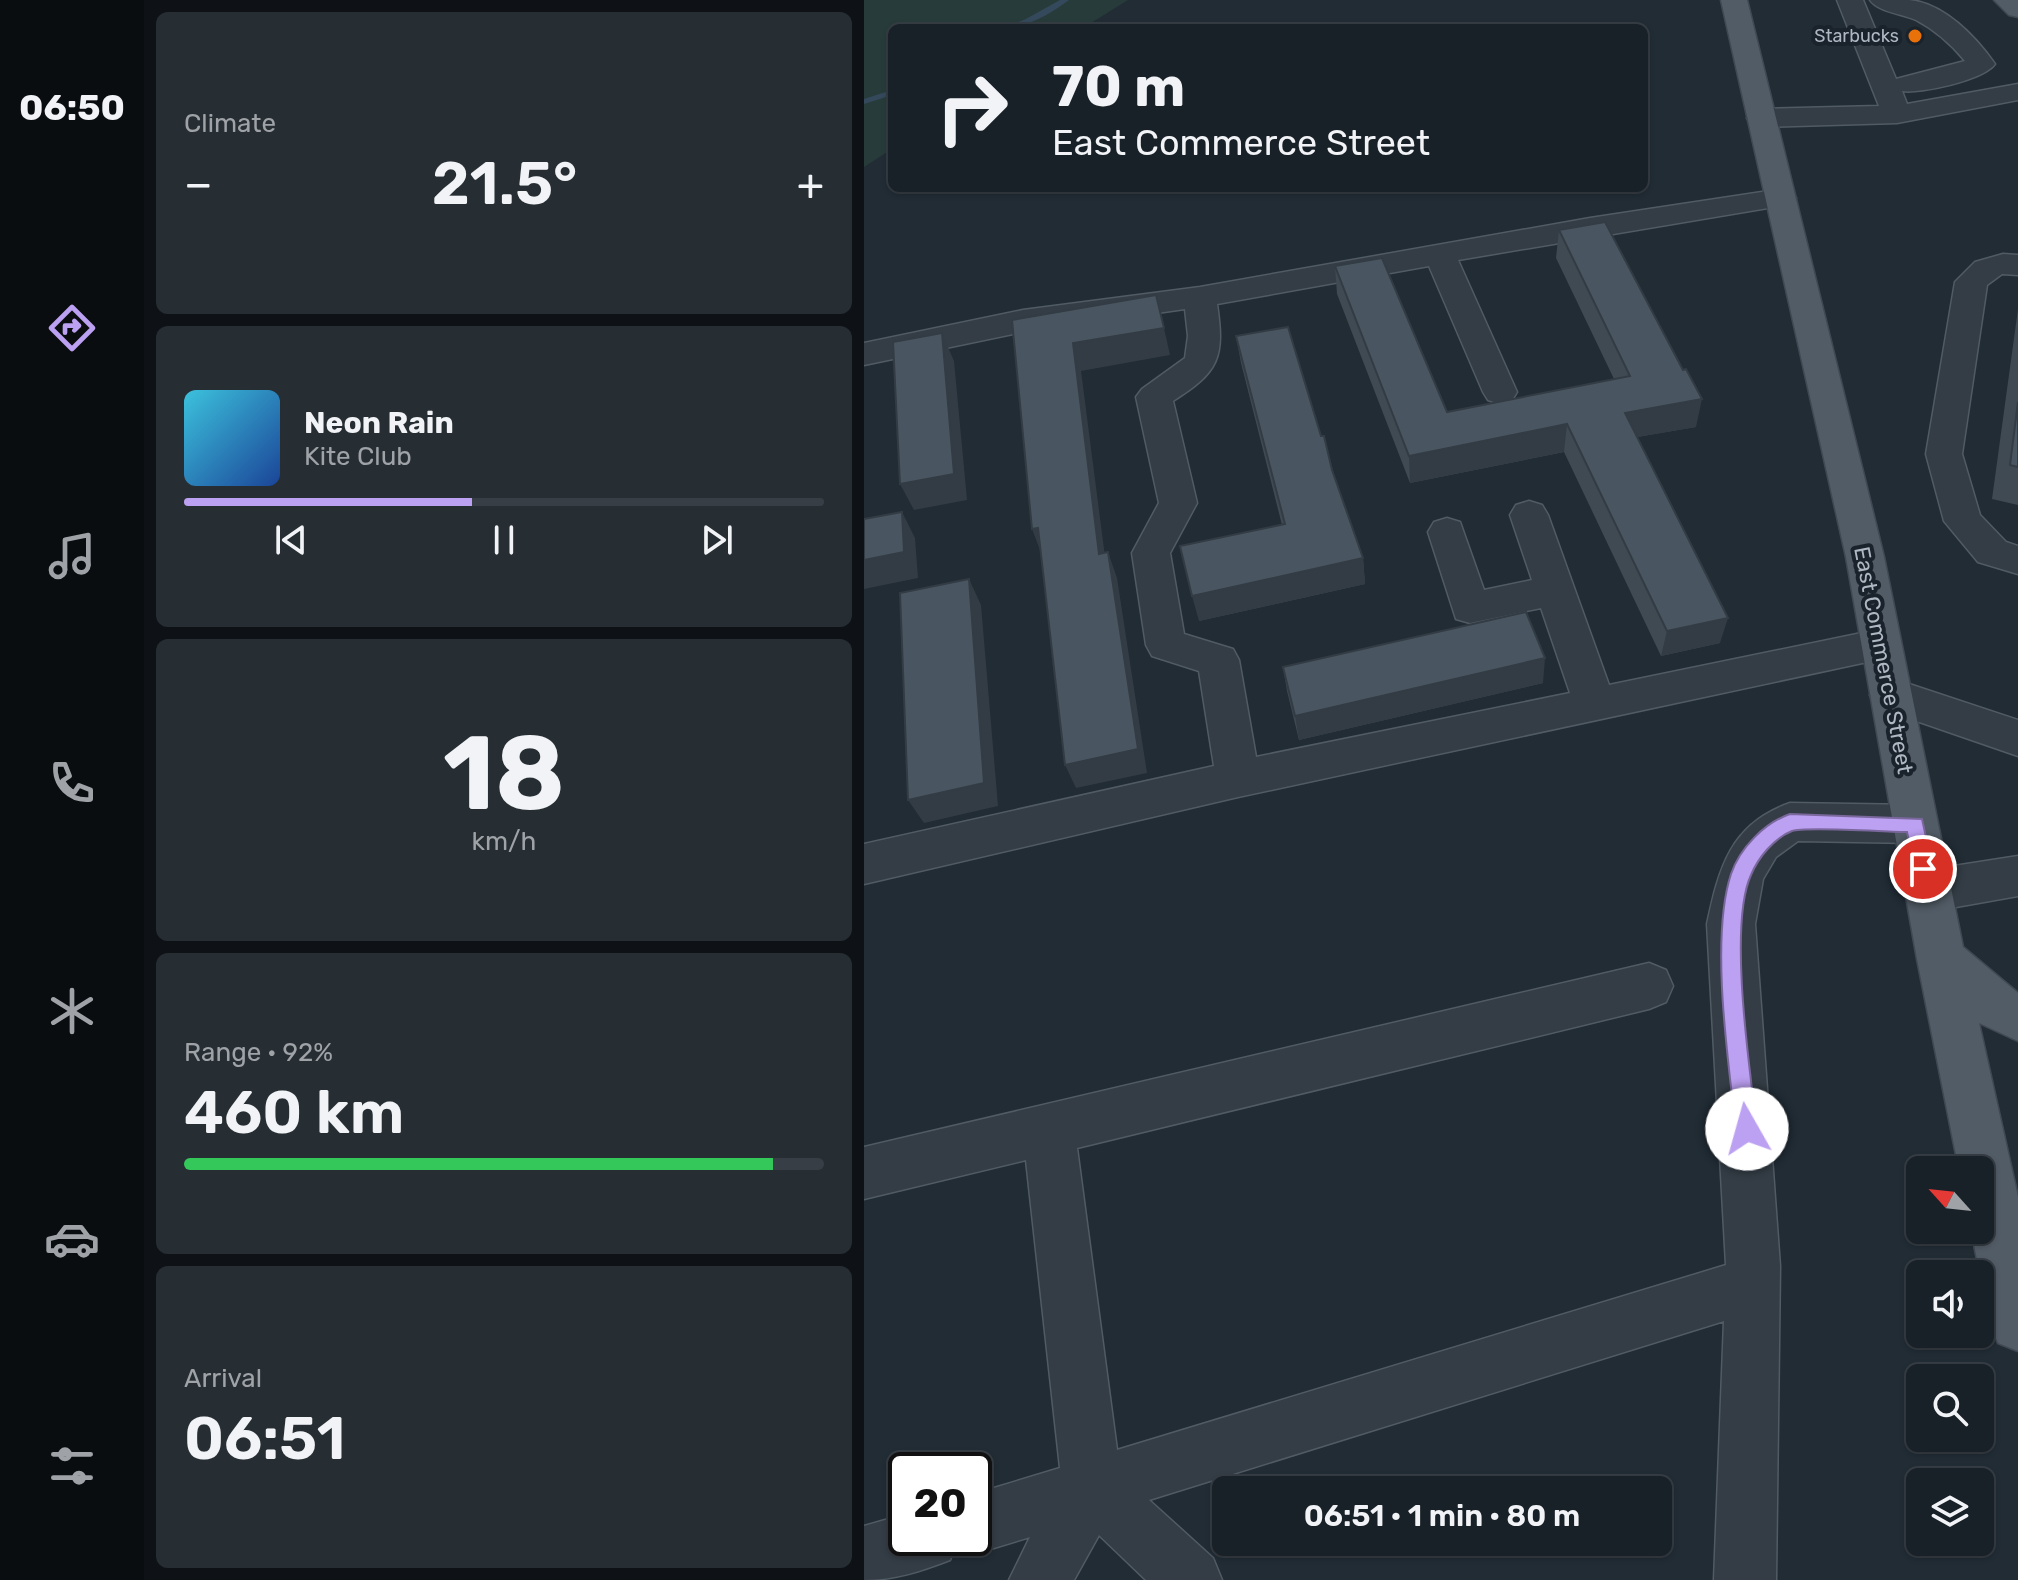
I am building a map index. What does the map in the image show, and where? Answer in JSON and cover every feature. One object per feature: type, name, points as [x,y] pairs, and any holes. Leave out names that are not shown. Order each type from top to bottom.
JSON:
[{"type":"main road","name":"East Commerce Street","points":[[1734,0],[1865,557],[1941,959],[2018,1323]]},
{"type":"main road","points":[[2007,0],[2018,9]]},
{"type":"main road","points":[[1941,959],[1993,1005],[2018,1018]]},
{"type":"lane","points":[[1850,0],[1892,101]]},
{"type":"lane","points":[[1883,0],[1918,9],[1937,19],[1981,64],[1892,101]]},
{"type":"lane","points":[[1761,118],[1892,101],[2018,92]]},
{"type":"lane","points":[[864,354],[1023,321],[1200,297],[1439,253],[1781,198]]},
{"type":"lane","points":[[1439,253],[1500,392]]},
{"type":"lane","points":[[2018,265],[2004,262],[1985,267],[1971,282],[1944,454],[1963,521],[1992,552],[2018,560]]},
{"type":"lane","points":[[1200,297],[1207,352],[1195,372],[1154,397],[1178,503],[1151,553],[1166,645],[1218,660],[1238,779]]},
{"type":"lane","points":[[1529,515],[1594,702]]},
{"type":"lane","points":[[1447,532],[1470,608],[1557,590]]},
{"type":"lane","points":[[864,864],[1594,702],[1881,645]]},
{"type":"lane","points":[[1891,695],[2018,738]]},
{"type":"lane","points":[[1745,1580],[1752,1285],[1747,1129],[1739,1062],[1731,924],[1741,874],[1760,843],[1790,822],[1915,824]]},
{"type":"lane","points":[[1928,891],[2018,876]]},
{"type":"lane","points":[[864,1173],[1649,986]]},
{"type":"lane","points":[[1040,1580],[1092,1488],[1049,1130]]},
{"type":"lane","points":[[992,1519],[1752,1285]]},
{"type":"lane","points":[[1092,1488],[1191,1580]]},
{"type":"lane","points":[[864,1557],[888,1550]]},
{"type":"green space","points":[[864,0],[1128,0],[1089,24],[888,24],[888,152],[864,167]]},
{"type":"building","points":[[1605,222],[1683,370],[1686,369],[1702,399],[1625,413],[1728,618],[1667,631],[1567,424],[1409,456],[1335,266],[1382,258],[1447,412],[1630,376],[1559,230]]},
{"type":"building","points":[[1156,295],[1164,328],[1073,343],[1099,554],[1108,552],[1138,749],[1065,765],[1038,528],[1032,529],[1012,320]]},
{"type":"building","points":[[1288,327],[1363,558],[1192,596],[1180,546],[1285,524],[1236,336]]},
{"type":"building","points":[[942,333],[954,474],[900,484],[893,342]]},
{"type":"building","points":[[2018,402],[2018,467],[2010,465]]},
{"type":"building","points":[[902,512],[904,552],[864,560],[864,519]]},
{"type":"building","points":[[969,579],[984,783],[908,800],[900,593]]},
{"type":"building","points":[[1526,612],[1545,658],[1295,716],[1283,667]]},
{"type":"waterway","points":[[1020,24],[1065,0]]},
{"type":"waterway","points":[[864,102],[888,93]]},
{"type":"place","name":"Starbucks","points":[[1915,36]]},
{"type":"route","points":[[1747,1129],[1739,1062],[1731,924],[1741,874],[1760,843],[1790,822],[1915,824],[1923,869]]}]
